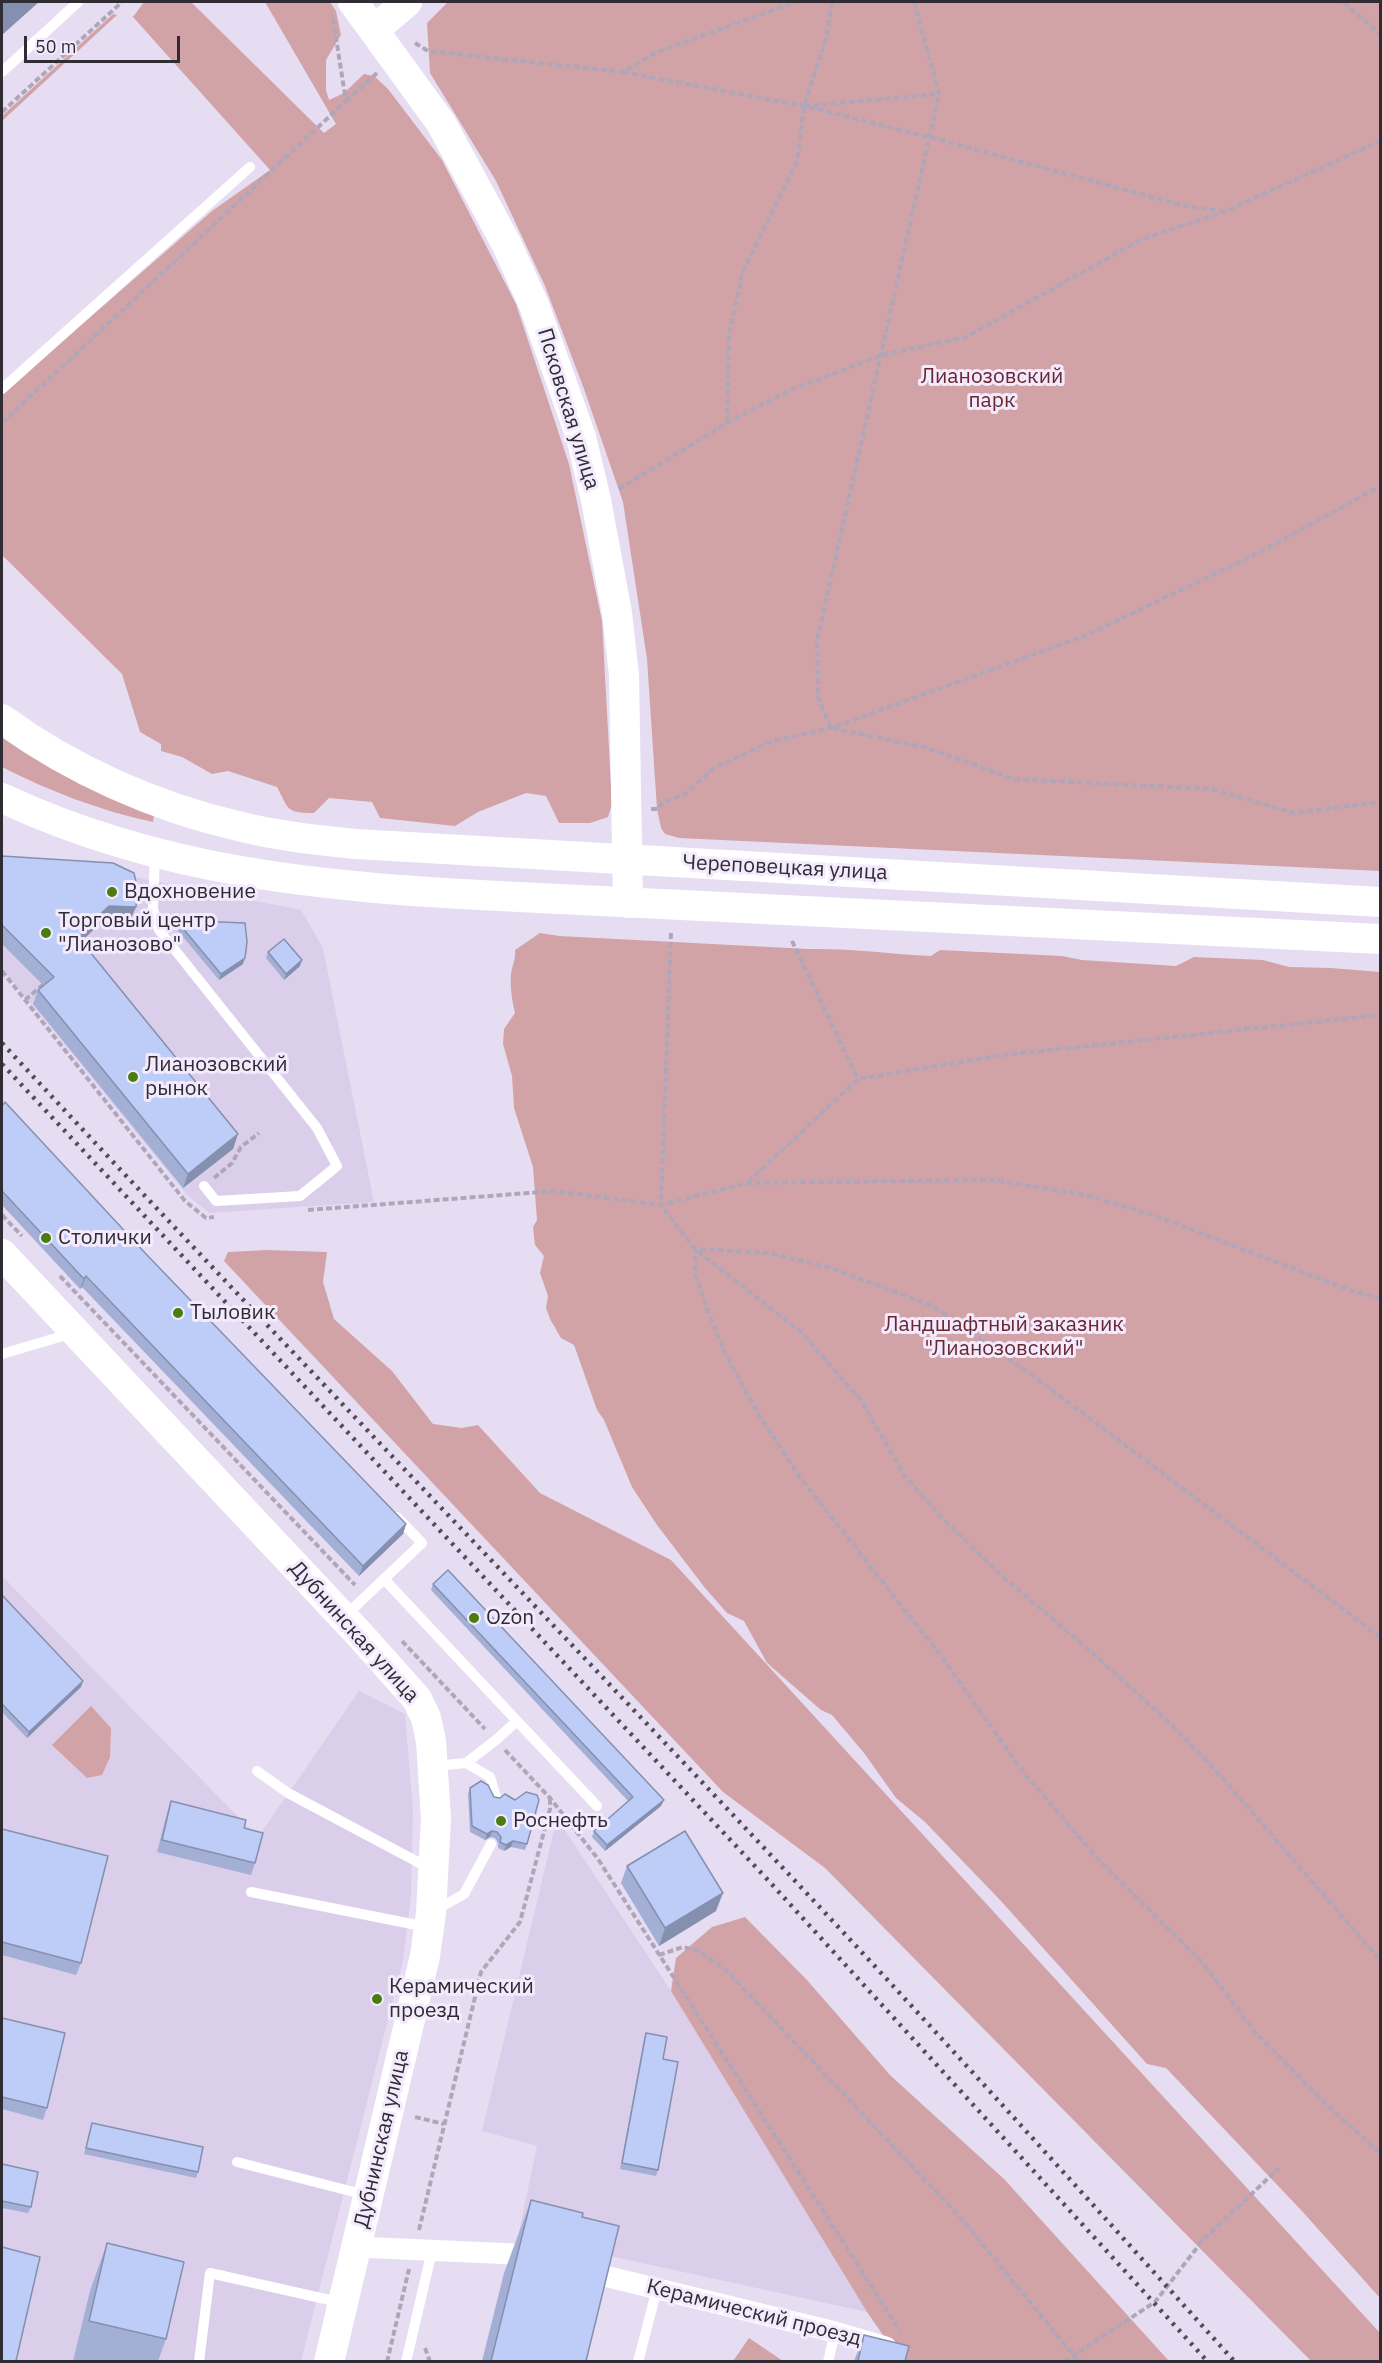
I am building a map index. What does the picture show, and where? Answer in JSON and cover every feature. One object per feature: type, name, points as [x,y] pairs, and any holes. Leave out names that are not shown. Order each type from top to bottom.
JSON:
[{"type":"main road","points":[[374,30],[407,2]]},
{"type":"main road","name":"Псковская улица","points":[[347,14],[374,30],[441,123],[507,245],[534,305],[581,436],[619,624],[624,675],[628,903]]},
{"type":"main road","name":"Череповецкая улица","points":[[2,719],[63,758],[135,792],[238,826],[297,837],[356,844],[1380,902]]},
{"type":"main road","name":"Череповецкая улица","points":[[2,798],[45,818],[155,853],[271,877],[350,887],[628,903],[1380,939]]},
{"type":"main road","name":"Дубнинская улица","points":[[2,1254],[344,1617],[417,1699],[426,1718],[431,1741],[436,1819],[434,1872],[425,1956],[329,2361]]},
{"type":"street","name":"Керамический проезд","points":[[357,2247],[424,2246],[514,2254],[835,2332],[886,2347],[895,2361]]},
{"type":"lane","points":[[2,72],[78,2]]},
{"type":"lane","points":[[2,389],[250,167]]},
{"type":"lane","points":[[155,853],[153,909],[159,930],[317,1128],[337,1166],[300,1196],[216,1201],[204,1186]]},
{"type":"lane","points":[[2,1354],[75,1333]]},
{"type":"lane","points":[[344,1617],[422,1543],[389,1509]]},
{"type":"lane","points":[[384,1579],[597,1806]]},
{"type":"lane","points":[[433,1766],[466,1763],[517,1720]]},
{"type":"lane","points":[[466,1763],[490,1777],[496,1797]]},
{"type":"lane","points":[[257,1771],[288,1793],[405,1854],[434,1872]]},
{"type":"lane","points":[[251,1892],[430,1920],[465,1894],[491,1844]]},
{"type":"lane","points":[[237,2162],[369,2196]]},
{"type":"lane","points":[[406,2361],[424,2246]]},
{"type":"lane","points":[[199,2361],[210,2273],[343,2303]]},
{"type":"lane","points":[[638,2361],[657,2289]]},
{"type":"lane","points":[[828,2361],[835,2332]]},
{"type":"path","points":[[2,112],[122,2]]},
{"type":"path","points":[[623,72],[657,52],[796,2]]},
{"type":"path","points":[[727,423],[729,334],[742,274],[796,161],[804,106],[826,39],[832,2]]},
{"type":"path","points":[[831,728],[818,697],[817,641],[939,94],[914,2]]},
{"type":"path","points":[[1344,2],[1380,34]]},
{"type":"path","points":[[346,101],[333,18],[347,14]]},
{"type":"path","points":[[415,43],[428,51],[623,72],[804,106],[929,136],[1185,206],[1224,212]]},
{"type":"path","points":[[2,423],[378,72],[371,63]]},
{"type":"path","points":[[804,106],[939,94]]},
{"type":"path","points":[[610,494],[727,423],[791,390],[882,355],[966,337],[1142,239],[1224,212],[1380,141]]},
{"type":"path","points":[[644,809],[657,808],[662,803],[685,794],[714,768],[773,741],[831,728],[1087,635],[1260,552],[1380,486]]},
{"type":"path","points":[[831,728],[924,747],[1014,779],[1210,789],[1294,813],[1380,802]]},
{"type":"path","points":[[671,933],[661,1205],[695,1249],[800,1331],[861,1400],[904,1475],[942,1518],[1001,1575],[1088,1648],[1174,1727],[1226,1782],[1380,1960]]},
{"type":"path","points":[[792,940],[858,1079]]},
{"type":"path","points":[[77,957],[95,943],[111,948]]},
{"type":"path","points":[[2,971],[185,1201],[206,1218],[218,1217]]},
{"type":"path","points":[[25,1000],[51,978]]},
{"type":"path","points":[[748,1183],[858,1079],[1003,1055],[1380,1015]]},
{"type":"path","points":[[204,1186],[232,1163],[241,1147],[259,1133]]},
{"type":"path","points":[[301,1210],[554,1191],[661,1205],[748,1183],[992,1180],[1086,1194],[1156,1216],[1355,1292],[1380,1298]]},
{"type":"path","points":[[695,1249],[769,1253],[831,1268],[933,1306],[1032,1376],[1380,1637]]},
{"type":"path","points":[[695,1249],[695,1273],[708,1311],[725,1353],[757,1412],[799,1476],[938,1652],[1024,1773],[1100,1861],[1203,1963],[1254,2031],[1327,2105],[1380,2153]]},
{"type":"path","points":[[82,1299],[89,1293]]},
{"type":"path","points":[[424,2246],[444,2124],[481,1972],[520,1922],[550,1809],[550,1798]]},
{"type":"path","points":[[659,1955],[683,1947],[699,1951],[729,1972],[961,2218],[1079,2361]]},
{"type":"path","points":[[415,2117],[444,2124]]},
{"type":"path","points":[[1064,2361],[1155,2302],[1203,2240],[1279,2168]]},
{"type":"path","points":[[387,2361],[411,2263]]},
{"type":"shaded area","points":[[2,868],[114,873],[301,910],[323,948],[374,1202],[209,1213],[187,1195],[2,968]]},
{"type":"shaded area","points":[[2,1576],[258,1837],[359,1691],[405,1714],[413,1809],[411,1896],[403,1961],[301,2361],[2,2361]]},
{"type":"shaded area","points":[[557,1818],[671,1991],[867,2312],[518,2236],[537,2146],[482,2131]]},
{"type":"green space","points":[[144,2],[191,2],[324,133],[336,124],[265,2],[330,2],[336,11],[341,35],[326,60],[326,90],[329,100],[344,93],[364,74],[374,76],[388,89],[442,160],[516,304],[569,464],[602,621],[612,804],[608,817],[590,823],[559,823],[546,796],[526,793],[478,812],[455,826],[380,818],[372,802],[329,798],[314,813],[293,811],[286,805],[277,787],[228,771],[212,774],[182,757],[161,751],[161,744],[140,732],[122,674],[2,555],[2,394],[212,211],[270,170],[133,17]]},
{"type":"green space","name":"Лианозовский парк","points":[[448,2],[1380,2],[1380,871],[679,838],[665,834],[661,828],[657,809],[647,659],[623,502],[545,286],[496,181],[430,73],[427,23]]},
{"type":"green space","points":[[113,14],[117,15],[2,121],[2,116]]},
{"type":"green space","points":[[2,736],[154,815],[153,822],[76,799],[2,767]]},
{"type":"green space","name":"Ландшафтный заказник \"Лианозовский\"","points":[[540,933],[559,936],[839,949],[931,956],[940,950],[1062,956],[1082,960],[1176,966],[1194,957],[1263,960],[1289,967],[1380,972],[1380,2298],[1301,2210],[1166,2068],[1147,2064],[1000,1900],[925,1822],[896,1798],[864,1753],[832,1715],[821,1710],[767,1663],[744,1621],[727,1613],[705,1588],[657,1525],[632,1487],[604,1420],[597,1410],[574,1345],[561,1338],[550,1319],[546,1308],[548,1296],[540,1273],[544,1256],[535,1245],[533,1227],[537,1220],[533,1167],[514,1108],[512,1076],[503,1044],[504,1029],[515,1013],[511,979],[515,950]]},
{"type":"green space","points":[[267,1250],[327,1252],[323,1282],[334,1319],[392,1371],[433,1424],[462,1428],[478,1425],[540,1493],[671,1560],[1380,2333],[1380,2361],[1311,2361],[825,1868],[723,1792],[224,1261],[228,1252]]},
{"type":"green space","points":[[91,1706],[111,1728],[110,1757],[102,1775],[87,1778],[52,1745]]},
{"type":"green space","points":[[745,1917],[806,1979],[890,2075],[1004,2179],[1169,2361],[901,2361],[867,2312],[671,1991],[676,1958],[712,1927]]},
{"type":"green space","points":[[749,2338],[783,2361],[733,2361]]},
{"type":"building","points":[[2,856],[113,863],[134,873],[137,886],[136,907],[109,906],[77,936],[238,1134],[188,1174],[38,990],[54,977],[2,925]]},
{"type":"building","points":[[176,920],[245,923],[247,942],[245,958],[221,974]]},
{"type":"building","points":[[284,939],[302,960],[286,974],[268,952]]},
{"type":"building","points":[[5,1102],[146,1254],[406,1524],[363,1566],[86,1276],[84,1279],[2,1191],[2,1106]]},
{"type":"building","points":[[448,1570],[664,1800],[607,1845],[594,1831],[633,1797],[433,1584]]},
{"type":"building","points":[[2,1595],[83,1681],[29,1732],[2,1704]]},
{"type":"building","name":"Роснефть","points":[[481,1781],[488,1785],[494,1797],[500,1798],[505,1794],[515,1800],[526,1792],[537,1795],[539,1800],[527,1844],[513,1841],[506,1845],[500,1842],[501,1837],[497,1832],[492,1831],[487,1834],[472,1826],[470,1788]]},
{"type":"building","points":[[171,1801],[246,1820],[244,1828],[263,1833],[255,1863],[162,1840]]},
{"type":"building","points":[[2,1829],[108,1856],[81,1963],[2,1942]]},
{"type":"building","points":[[685,1831],[723,1893],[665,1928],[627,1866]]},
{"type":"building","points":[[2,2018],[65,2033],[47,2108],[2,2097]]},
{"type":"building","points":[[646,2033],[667,2037],[663,2059],[678,2062],[658,2170],[622,2163]]},
{"type":"building","points":[[92,2123],[203,2147],[198,2172],[86,2148]]},
{"type":"building","points":[[2,2164],[38,2172],[31,2207],[2,2201]]},
{"type":"building","points":[[531,2200],[583,2213],[582,2217],[619,2226],[586,2361],[491,2361]]},
{"type":"building","points":[[107,2243],[184,2262],[166,2339],[89,2321]]},
{"type":"building","points":[[2,2247],[40,2257],[16,2361],[2,2361]]},
{"type":"building","points":[[864,2335],[909,2346],[905,2361],[858,2361]]},
{"type":"railway","points":[[2,1043],[839,1927],[1235,2362]]},
{"type":"railway","points":[[2,1064],[767,1879],[1208,2362]]},
{"type":"place","name":"Вдохновение","points":[[112,892]]},
{"type":"place","name":"Торговый центр \"Лианозово\"","points":[[46,933]]},
{"type":"place","name":"Лианозовский рынок","points":[[133,1077]]},
{"type":"place","name":"Столички","points":[[46,1238]]},
{"type":"place","name":"Тыловик","points":[[178,1313]]},
{"type":"place","name":"Ozon","points":[[474,1618]]},
{"type":"place","name":"Роснефть","points":[[501,1821]]},
{"type":"place","name":"Керамический проезд","points":[[377,1999]]}]
